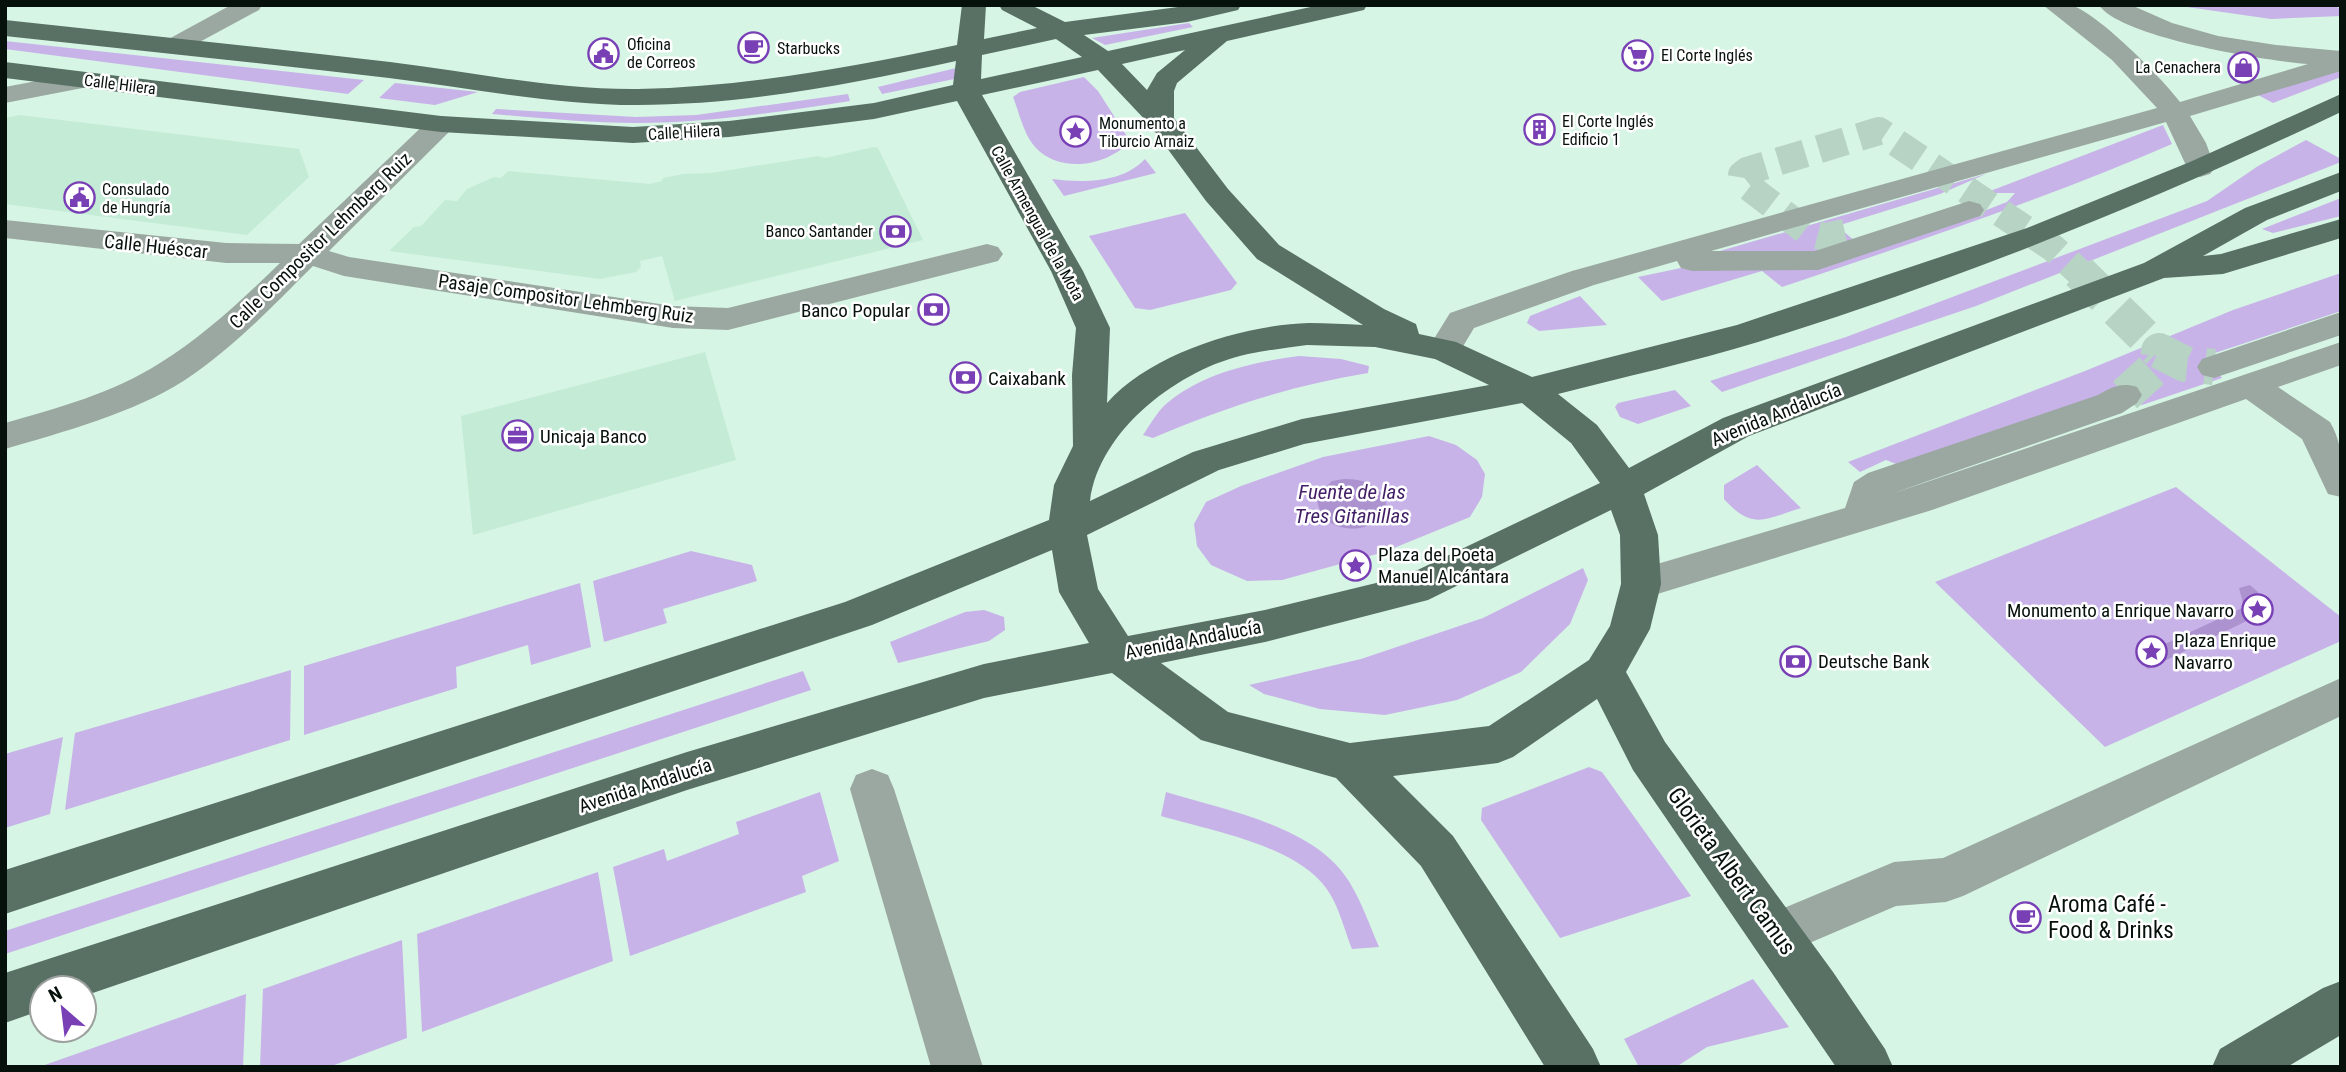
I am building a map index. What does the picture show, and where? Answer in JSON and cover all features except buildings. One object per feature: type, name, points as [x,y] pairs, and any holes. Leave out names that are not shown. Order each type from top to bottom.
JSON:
[{"type":"main road","points":[[966,92],[974,5]]},
{"type":"main road","points":[[1011,5],[1061,30],[1102,59],[1160,119],[1217,195],[1268,252],[1372,316],[1529,390],[1584,434],[1623,488],[1639,535],[1641,584],[1630,629],[1604,672],[1498,744],[1350,762],[1216,727],[1116,654],[1079,592],[1067,528],[1073,485],[1091,446],[1129,401],[1180,367],[1240,344],[1307,334],[1348,335],[1375,336],[1444,350]]},
{"type":"main road","name":"Calle Hilera","points":[[5,29],[571,93],[636,97],[724,92],[859,74],[1061,30],[1187,14],[1228,5]]},
{"type":"main road","name":"Calle Hilera","points":[[5,70],[441,124],[632,135],[715,130],[873,111],[1354,5]]},
{"type":"main road","points":[[1160,119],[1160,92],[1166,79],[1222,33]]},
{"type":"main road","name":"Calle Armengual de la Mota","points":[[966,92],[1067,271],[1093,328],[1089,376],[1091,446]]},
{"type":"main road","points":[[441,124],[460,110],[500,97],[571,93]]},
{"type":"main road","points":[[5,892],[858,614],[1067,528],[1206,461],[1302,432],[1529,390],[1746,334],[2038,235],[2200,168],[2341,102]]},
{"type":"main road","name":"Avenida Andalucía","points":[[5,998],[687,771],[984,681],[1265,626],[1414,589],[1623,488],[1736,427],[2155,270],[2256,214],[2341,181]]},
{"type":"main road","points":[[2155,270],[2223,264],[2341,228]]},
{"type":"main road","name":"Glorieta Albert Camus","points":[[1604,672],[1649,756],[1777,934],[1867,1067]]},
{"type":"main road","points":[[1350,762],[1437,851],[1575,1067]]},
{"type":"main road","points":[[2238,1067],[2341,1006]]},
{"type":"street","points":[[174,46],[250,5]]},
{"type":"street","points":[[2055,5],[2142,72],[2187,130],[2200,168]]},
{"type":"street","points":[[2095,8],[2220,43],[2291,55],[2341,59]]},
{"type":"street","points":[[1444,350],[1462,321],[1583,278],[2081,136],[2237,95],[2341,59]]},
{"type":"street","points":[[5,95],[84,80]]},
{"type":"street","name":"Calle Compositor Lehmberg Ruiz","points":[[5,436],[92,410],[172,372],[242,318],[441,124]]},
{"type":"street","points":[[1845,233],[1945,200],[2056,155],[2070,148],[2081,136]]},
{"type":"street","points":[[1642,262],[1818,260],[1969,210]]},
{"type":"street","name":"Calle Huéscar","points":[[5,229],[226,253],[308,254]]},
{"type":"street","name":"Pasaje Compositor Lehmberg Ruiz","points":[[308,254],[344,266],[673,317],[728,319],[987,254]]},
{"type":"street","points":[[2214,367],[2341,323]]},
{"type":"street","points":[[1641,584],[1862,517],[2341,354]]},
{"type":"street","points":[[2250,385],[2317,430],[2341,484]]},
{"type":"street","points":[[1862,517],[1867,492],[1881,482],[2110,404],[2125,395]]},
{"type":"street","points":[[1777,934],[1894,884],[1946,880],[2341,696]]},
{"type":"street","points":[[872,789],[957,1067]]},
{"type":"shaded area","points":[[2173,5],[2333,5],[2341,9],[2341,16],[2271,19]]},
{"type":"shaded area","points":[[1189,23],[1193,27],[1105,45],[1092,38]]},
{"type":"shaded area","points":[[5,41],[364,80],[348,94],[5,49]]},
{"type":"shaded area","points":[[960,67],[959,78],[882,94],[878,87]]},
{"type":"shaded area","points":[[2341,70],[2341,77],[2273,103],[2258,95]]},
{"type":"shaded area","points":[[1084,77],[1098,91],[1130,141],[1110,156],[1084,164],[1071,164],[1046,156],[1036,148],[1025,131],[1013,97],[1020,92]]},
{"type":"shaded area","points":[[395,83],[478,92],[435,105],[379,98]]},
{"type":"shaded area","points":[[848,94],[850,101],[690,121],[600,122],[492,114],[496,109],[636,117],[696,115]]},
{"type":"shaded area","points":[[20,115],[299,149],[309,177],[247,235],[5,204],[5,118]]},
{"type":"shaded area","points":[[2163,125],[2172,144],[2027,202],[1782,287],[1762,271],[1662,301],[1638,277],[1681,268],[1767,269],[1976,214],[2007,202],[2015,193],[1985,193]]},
{"type":"shaded area","points":[[2306,140],[2341,159],[2341,162],[1976,306],[1722,392],[1710,381],[1846,337],[2207,201],[2258,166]]},
{"type":"shaded area","points":[[878,148],[923,240],[675,301],[662,256],[640,261],[641,267],[636,272],[600,279],[389,251],[414,227],[421,226],[445,200],[457,201],[467,189],[494,177],[501,178],[508,171],[650,184],[684,174],[711,173],[818,156],[825,158]]},
{"type":"shaded area","points":[[1145,159],[1156,173],[1064,196],[1052,179],[1102,180],[1126,173]]},
{"type":"shaded area","points":[[1986,174],[1940,194],[1837,226],[1855,241],[1819,252],[1713,253]]},
{"type":"shaded area","points":[[2341,198],[2341,216],[2273,233],[2262,229]]},
{"type":"shaded area","points":[[1185,213],[1237,283],[1231,290],[1150,310],[1135,308],[1089,236]]},
{"type":"shaded area","points":[[2341,273],[2341,311],[2206,356],[2222,378],[2142,405],[2111,388],[2103,394],[1901,466],[1886,460],[1860,472],[1848,462],[2085,371],[2233,310]]},
{"type":"shaded area","points":[[1580,296],[1607,325],[1539,331],[1527,323],[1530,316]]},
{"type":"shaded area","points":[[705,352],[736,460],[473,535],[461,416]]},
{"type":"shaded area","points":[[1299,356],[1341,359],[1369,366],[1368,373],[1259,399],[1153,438],[1143,435],[1166,404],[1196,384],[1246,366]]},
{"type":"shaded area","points":[[1675,390],[1691,406],[1638,424],[1620,417],[1615,407],[1618,403]]},
{"type":"shaded area","points":[[1429,436],[1456,445],[1477,460],[1485,474],[1482,497],[1470,517],[1384,552],[1282,580],[1247,581],[1211,565],[1197,546],[1194,524],[1206,502],[1241,486],[1323,457]],"holes":[[[1380,490],[1385,503],[1384,514],[1379,521],[1369,526],[1345,526],[1322,516]]]},
{"type":"shaded area","points":[[1757,465],[1801,508],[1760,520],[1752,519],[1734,509],[1724,499],[1724,485]]},
{"type":"shaded area","points":[[2176,487],[2341,617],[2341,641],[2105,747],[1935,582]]},
{"type":"shaded area","points":[[691,551],[752,565],[757,581],[663,609],[667,623],[604,642],[593,581]]},
{"type":"shaded area","points":[[1583,568],[1588,580],[1570,624],[1521,672],[1457,700],[1385,715],[1320,709],[1264,694],[1249,685],[1361,659],[1483,618]]},
{"type":"shaded area","points":[[580,583],[591,647],[531,665],[528,645],[456,667],[457,688],[304,735],[304,666]]},
{"type":"shaded area","points":[[984,610],[1004,617],[1005,630],[989,641],[898,663],[890,642],[965,612]]},
{"type":"shaded area","points":[[291,670],[290,740],[65,810],[75,733]]},
{"type":"shaded area","points":[[803,671],[811,690],[5,954],[5,931]]},
{"type":"shaded area","points":[[63,737],[50,814],[5,828],[5,754]]},
{"type":"shaded area","points":[[1589,767],[1602,772],[1691,896],[1560,938],[1481,820],[1482,808]]},
{"type":"shaded area","points":[[820,792],[839,861],[802,876],[806,892],[630,956],[613,867],[664,849],[667,861],[739,834],[736,822]]},
{"type":"shaded area","points":[[1166,792],[1267,823],[1315,847],[1335,863],[1350,883],[1379,947],[1352,949],[1330,894],[1317,877],[1299,864],[1254,843],[1161,816]]},
{"type":"shaded area","points":[[598,872],[613,961],[422,1032],[417,934]]},
{"type":"shaded area","points":[[402,940],[407,1038],[329,1067],[260,1067],[263,989]]},
{"type":"shaded area","points":[[1753,979],[1789,1027],[1707,1047],[1676,1067],[1639,1067],[1624,1039]]},
{"type":"shaded area","points":[[246,994],[243,1067],[39,1067]]},
{"type":"water","name":"Fuente de las Tres Gitanillas","points":[[1344,479],[1366,482],[1383,495],[1386,507],[1382,517],[1372,524],[1358,528],[1344,528],[1331,523],[1321,512],[1317,496],[1332,481]]},
{"type":"water","points":[[2250,585],[2258,592],[2263,613],[2148,669],[2135,658],[2244,607],[2239,588]]},
{"type":"tunnel","points":[[1845,233],[1825,237],[1809,233],[1741,181],[1742,175],[1747,171],[1879,131],[2053,248],[2081,274]]},
{"type":"tunnel","points":[[2079,272],[2159,351]]},
{"type":"tunnel","points":[[2125,395],[2158,365],[2159,351]]},
{"type":"tunnel","points":[[2159,351],[2185,364],[2214,367]]},
{"type":"place","name":"Starbucks","points":[[754,48]]},
{"type":"place","name":"Oficina de Correos","points":[[604,53]]},
{"type":"place","name":"El Corte Inglés","points":[[1638,55]]},
{"type":"place","name":"La Cenachera","points":[[2244,67]]},
{"type":"place","name":"El Corte Inglés Edificio 1","points":[[1539,130]]},
{"type":"place","name":"Monumento a Tiburcio Arnaiz","points":[[1076,132]]},
{"type":"place","name":"Consulado de Hungría","points":[[79,198]]},
{"type":"place","name":"Banco Santander","points":[[896,231]]},
{"type":"place","name":"Banco Popular","points":[[933,310]]},
{"type":"place","name":"Caixabank","points":[[965,378]]},
{"type":"place","name":"Unicaja Banco","points":[[517,436]]},
{"type":"place","name":"Plaza del Poeta Manuel Alcántara","points":[[1355,565]]},
{"type":"place","name":"Monumento a Enrique Navarro","points":[[2257,610]]},
{"type":"place","name":"Plaza Enrique Navarro","points":[[2151,651]]},
{"type":"place","name":"Deutsche Bank","points":[[1795,661]]},
{"type":"place","name":"Aroma Café - Food & Drinks","points":[[2025,917]]}]
